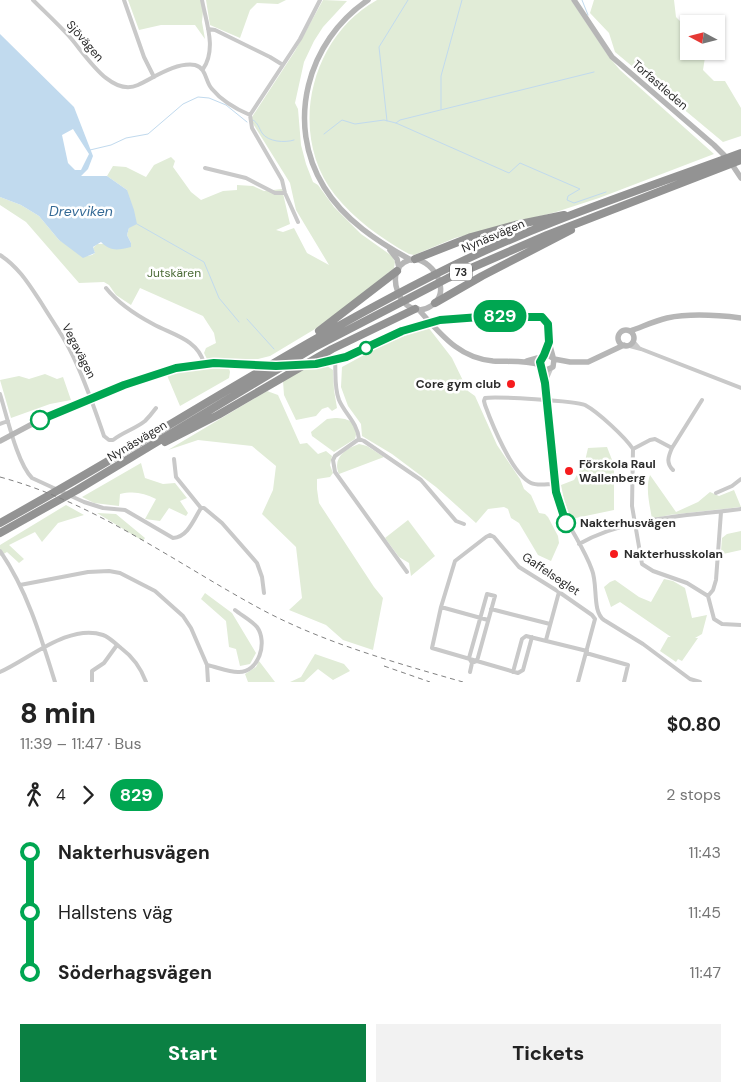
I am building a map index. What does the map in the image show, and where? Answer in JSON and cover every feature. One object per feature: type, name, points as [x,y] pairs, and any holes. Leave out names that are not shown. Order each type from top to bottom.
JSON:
[{"type":"highway","name":"Nynäsvägen","points":[[0,523],[157,433],[302,344],[444,270],[502,243],[741,153]]},
{"type":"highway","name":"Nynäsvägen","points":[[0,533],[78,490],[313,348],[448,278],[547,235],[741,160]]},
{"type":"highway","points":[[433,305],[490,272],[615,208]]},
{"type":"highway","points":[[413,260],[472,237],[515,225],[584,211]]},
{"type":"highway","points":[[302,344],[398,270]]},
{"type":"highway","points":[[138,454],[176,437],[332,349],[404,313],[417,309]]},
{"type":"street","name":"Sjövägen","points":[[33,0],[70,36],[96,69],[120,87],[136,86],[181,66],[196,65],[203,69]]},
{"type":"street","points":[[124,0],[144,58],[154,77]]},
{"type":"street","points":[[202,0],[208,29],[210,56],[203,69],[210,88],[224,100],[250,115]]},
{"type":"street","points":[[298,222],[285,194],[282,180],[252,128],[250,115],[300,39],[320,0]]},
{"type":"street","points":[[368,0],[340,24],[320,53],[308,83],[305,113],[308,149],[312,164],[321,181],[352,220],[388,248],[413,260],[423,261],[438,278],[440,292],[433,305],[430,318],[433,326]]},
{"type":"street","name":"Torfastleden","points":[[574,0],[612,57],[714,145],[729,160],[741,178]]},
{"type":"street","points":[[208,29],[215,30],[283,65]]},
{"type":"street","points":[[206,168],[246,178],[276,193],[285,194]]},
{"type":"street","points":[[388,248],[396,259],[398,270],[396,287],[399,295],[407,305],[417,309],[426,309],[433,305]]},
{"type":"street","name":"Vegavägen","points":[[0,255],[15,266],[41,302],[70,351],[92,399],[104,436],[109,440],[113,440],[120,434],[141,424],[156,408]]},
{"type":"street","points":[[398,270],[403,263],[413,260]]},
{"type":"street","points":[[106,288],[112,296],[152,324],[184,338],[197,349],[204,364]]},
{"type":"street","points":[[417,309],[449,344],[472,356],[488,361],[525,362],[541,366],[546,370],[570,362]]},
{"type":"street","points":[[608,351],[622,331],[630,331],[668,318],[720,315],[741,318]]},
{"type":"street","points":[[0,441],[51,414],[147,377],[176,368],[204,364],[299,366],[335,360],[356,353],[412,327],[458,318],[542,317],[548,324],[549,342],[554,358],[552,368],[545,383]]},
{"type":"street","points":[[525,362],[548,355],[570,362],[588,362],[634,340],[647,326]]},
{"type":"street","points":[[630,331],[641,349]]},
{"type":"street","points":[[619,337],[620,342],[625,345],[641,349],[741,388]]},
{"type":"street","points":[[549,342],[541,366],[545,383],[554,484],[562,514],[592,570],[597,603],[578,682]]},
{"type":"street","points":[[335,360],[336,390],[342,404],[357,428],[359,438],[421,480],[456,521],[464,524]]},
{"type":"street","points":[[0,394],[26,472],[32,478],[84,502],[103,508],[126,510],[173,538],[184,534],[201,508]]},
{"type":"street","points":[[554,484],[535,484],[522,476],[503,446],[484,401],[487,397],[583,404],[622,435],[633,449],[631,496],[642,564],[653,571],[687,583],[708,596],[714,619],[722,624],[741,625]]},
{"type":"street","points":[[673,470],[668,458],[672,448],[702,400]]},
{"type":"street","points":[[0,424],[8,421]]},
{"type":"street","points":[[359,438],[335,456],[335,472],[407,572]]},
{"type":"street","points":[[633,449],[656,439],[672,448]]},
{"type":"street","points":[[174,459],[176,477],[201,508],[204,508],[222,523],[257,563],[262,577],[264,593]]},
{"type":"street","points":[[716,492],[732,486],[741,479]]},
{"type":"street","points":[[579,544],[595,535],[636,524],[674,516],[741,509]]},
{"type":"street","points":[[708,596],[713,590],[716,580],[720,512]]},
{"type":"street","name":"Gaffelseglet","points":[[469,658],[432,648],[455,561],[490,536],[494,537],[519,567],[595,617],[640,643],[687,677],[700,682]]},
{"type":"street","points":[[0,551],[20,585],[44,646],[55,682]]},
{"type":"street","points":[[20,585],[88,572],[109,571],[120,573],[155,591],[183,616],[191,628],[204,661],[208,665],[238,672],[246,671],[255,664],[262,643],[257,627],[235,610]]},
{"type":"street","points":[[546,640],[559,592]]},
{"type":"street","points":[[470,672],[472,663],[469,658],[487,594],[494,596],[477,661]]},
{"type":"street","points":[[442,607],[488,620]]},
{"type":"street","points":[[491,609],[550,624]]},
{"type":"street","points":[[0,672],[44,646],[87,633],[103,635],[133,657],[146,682]]},
{"type":"street","points":[[513,672],[524,636],[546,640],[628,665],[624,682]]},
{"type":"street","points":[[469,658],[518,673],[523,670],[532,637]]},
{"type":"street","points":[[92,682],[92,671],[104,663],[117,645]]},
{"type":"street","points":[[472,663],[477,661]]},
{"type":"street","points":[[208,665],[208,682]]},
{"type":"street","points":[[686,682],[687,677]]},
{"type":"green space","points":[[128,0],[204,0],[202,22],[205,39],[195,25],[161,25],[139,30]]},
{"type":"green space","points":[[206,0],[286,0],[278,4],[257,3],[250,10],[240,38],[210,25]]},
{"type":"green space","name":"Jutskären","points":[[323,0],[347,1],[323,27],[304,62],[295,103],[298,109],[301,145],[306,164],[313,182],[318,185],[334,207],[361,234],[392,256],[395,262],[394,268],[315,329],[270,356],[258,359],[207,359],[204,353],[206,348],[216,343],[214,333],[203,316],[140,288],[131,305],[116,295],[109,285],[104,282],[79,283],[26,222],[0,205],[0,197],[21,205],[39,216],[59,240],[87,256],[92,255],[95,253],[93,248],[97,244],[131,243],[127,235],[129,228],[127,190],[107,176],[113,166],[126,167],[146,177],[154,165],[171,157],[175,161],[173,167],[191,192],[201,200],[223,191],[237,190],[237,185],[253,186],[264,191],[282,189],[290,224],[276,230],[283,232],[294,228],[307,253],[329,265],[296,210],[290,183],[252,122],[252,117],[295,51]]},
{"type":"green space","points":[[377,0],[571,0],[609,57],[620,70],[714,154],[599,198],[556,212],[455,238],[414,255],[409,254],[369,228],[335,195],[320,171],[312,144],[310,116],[313,89],[322,62],[335,38],[354,16]]},
{"type":"green space","points":[[594,0],[674,0],[676,17],[680,21],[680,60],[705,60],[703,70],[714,81],[725,81],[741,108],[741,136],[723,142],[615,52],[609,33],[590,13]]},
{"type":"green space","points":[[428,327],[452,358],[468,391],[475,396],[497,445],[520,479],[524,489],[531,495],[539,513],[545,514],[548,517],[558,536],[559,543],[551,561],[538,555],[519,523],[511,518],[508,509],[504,507],[488,509],[476,523],[436,487],[392,454],[362,436],[361,424],[348,406],[341,387],[342,367],[386,343]]},
{"type":"green space","points":[[327,366],[333,370],[337,408],[332,411],[328,407],[322,409],[316,416],[296,420],[284,395],[283,381],[303,368]]},
{"type":"green space","points":[[204,367],[229,368],[229,378],[180,406],[166,373]]},
{"type":"green space","points":[[45,374],[57,379],[63,377],[71,400],[50,404],[11,418],[0,380],[19,376],[29,379]]},
{"type":"green space","points":[[267,391],[278,395],[300,444],[307,443],[318,454],[326,451],[332,456],[330,465],[333,473],[330,477],[317,479],[319,503],[383,598],[373,650],[343,640],[326,625],[289,610],[302,598],[296,547],[262,514],[273,490],[276,466],[252,446],[198,440],[168,450]]},
{"type":"green space","points":[[335,418],[352,422],[355,425],[356,434],[355,439],[334,452],[312,436],[311,432],[327,419]]},
{"type":"green space","points":[[359,444],[367,446],[384,457],[339,474],[337,463],[341,455]]},
{"type":"green space","points":[[607,447],[614,465],[614,510],[571,519],[561,485],[574,480],[585,461],[588,448]]},
{"type":"green space","points":[[141,463],[145,478],[163,484],[175,483],[187,498],[180,501],[188,513],[186,516],[169,508],[160,521],[145,519],[156,499],[139,493],[120,494],[119,506],[94,503],[82,497]]},
{"type":"green space","points":[[650,475],[676,512],[698,502],[710,492],[719,496],[734,490],[741,507],[669,515],[652,519],[648,491]]},
{"type":"green space","points":[[66,505],[84,515],[58,523],[42,542],[35,532],[9,545],[24,559],[19,563],[7,552],[0,556],[0,545]]},
{"type":"green space","points":[[97,513],[116,514],[145,538],[143,541]]},
{"type":"green space","points":[[408,520],[435,556],[411,576],[409,563],[399,557],[385,538]]},
{"type":"green space","points":[[741,531],[741,550],[723,554],[721,551],[722,538],[727,534]]},
{"type":"green space","points":[[664,579],[673,581],[685,588],[692,618],[707,615],[702,634],[695,638],[698,638],[682,661],[678,659],[676,662],[660,651],[668,637],[671,637],[620,602],[611,607],[604,587],[615,580],[639,597],[651,602]]},
{"type":"green space","points":[[205,593],[232,613],[256,653],[250,664],[240,666],[236,649],[229,647],[226,621],[201,599]]},
{"type":"green space","points":[[315,654],[344,664],[350,671],[333,680],[318,669],[304,682],[290,682],[301,677]]},
{"type":"green space","points":[[259,661],[275,682],[248,682],[245,674],[256,667]]},
{"type":"water","name":"Drevviken","points":[[0,34],[74,107],[93,156],[88,169],[81,176],[107,176],[127,190],[137,224],[129,228],[127,235],[131,247],[115,249],[101,242],[93,247],[95,253],[83,258],[59,240],[39,216],[21,205],[0,197]],"holes":[[[73,129],[89,154],[81,170],[75,170],[68,163],[62,135]]]},
{"type":"waterway","points":[[387,121],[379,47],[408,0]]},
{"type":"waterway","points":[[441,109],[441,76],[462,0]]},
{"type":"waterway","points":[[582,0],[588,15]]},
{"type":"waterway","points":[[396,123],[400,120],[594,72]]},
{"type":"waterway","points":[[90,150],[111,145],[126,138],[148,134],[183,104],[198,97],[209,98],[226,105],[247,122]]},
{"type":"waterway","points":[[253,120],[262,133],[272,140],[294,140]]},
{"type":"waterway","points":[[324,134],[342,120],[355,124],[384,120],[396,123],[509,173],[520,163],[580,189],[568,196],[567,200],[574,203],[606,192]]},
{"type":"waterway","points":[[137,224],[204,262],[219,298],[239,322]]},
{"type":"waterway","points":[[247,319],[274,349]]},
{"type":"railway","points":[[0,477],[68,501],[100,517],[257,607],[306,631],[384,659],[463,682]]},
{"type":"railway","points":[[384,666],[430,682]]},
{"type":"bus line","name":"829","points":[[40,420],[124,385],[176,368],[214,363],[276,366],[316,364],[346,357],[412,327],[440,320],[538,316],[545,319],[549,328],[549,342],[544,355],[540,359],[540,365],[545,383],[556,492],[558,504],[566,523]]},
{"type":"place","name":"Core gym club","points":[[511,384]]},
{"type":"place","name":"Förskola Raul Wallenberg","points":[[569,471]]},
{"type":"place","name":"Nakterhusvägen","points":[[566,523]]},
{"type":"place","name":"Nakterhusskolan","points":[[614,554]]}]
